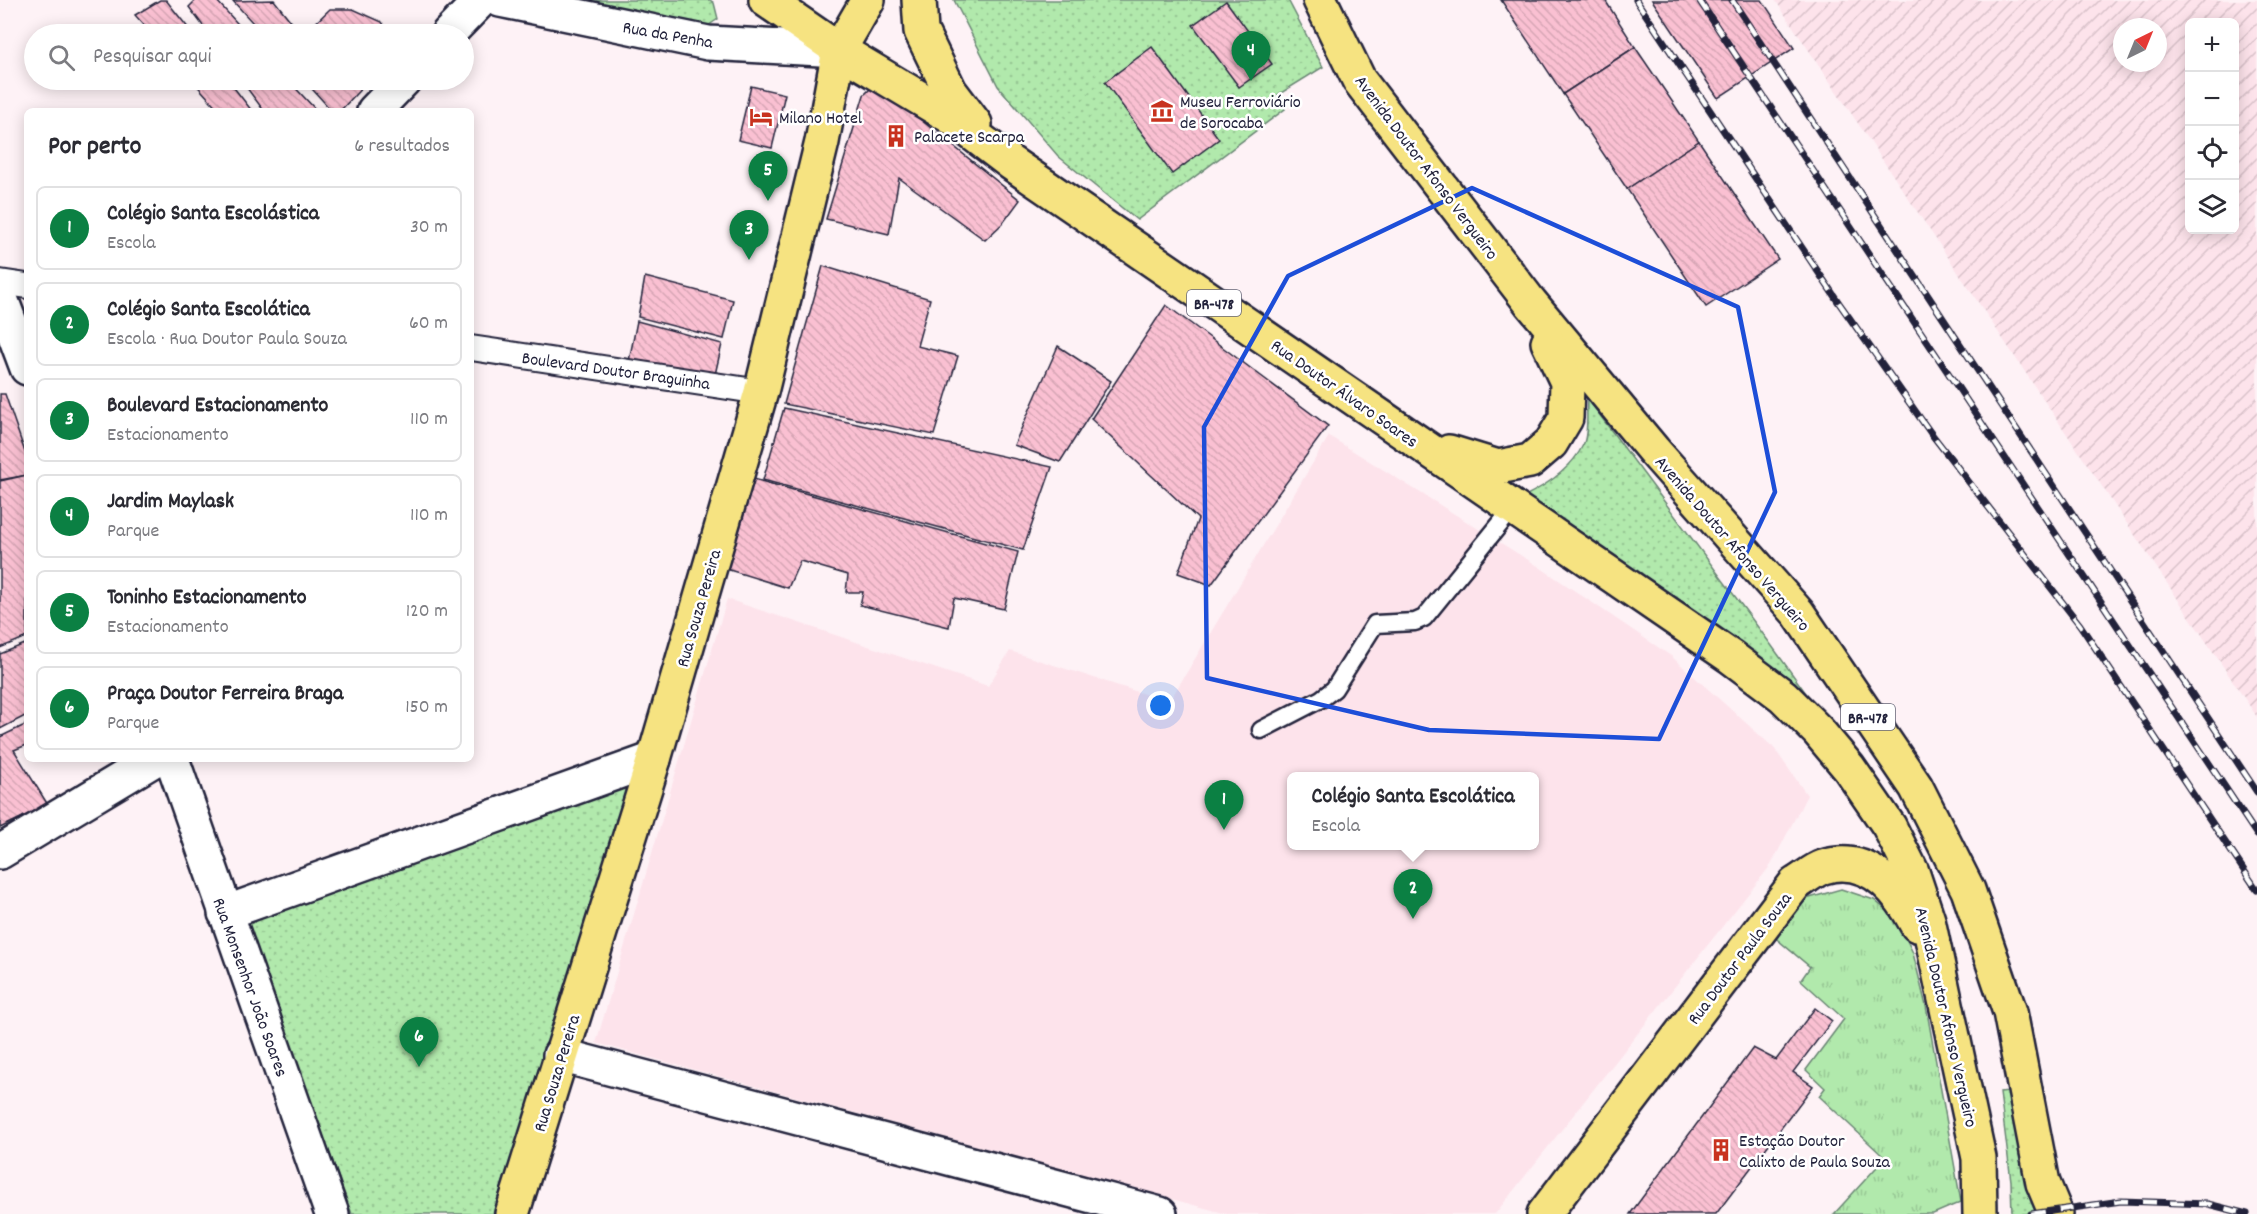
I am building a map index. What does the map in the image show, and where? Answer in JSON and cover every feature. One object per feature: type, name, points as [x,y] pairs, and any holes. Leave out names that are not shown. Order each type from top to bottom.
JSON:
[{"type":"main road","name":"Rua Doutor Álvaro Soares","points":[[766,0],[839,50],[948,115],[1011,163],[1731,657],[1783,696],[1818,731],[1849,768],[1889,826]]},
{"type":"main road","name":"Rua Souza Pereira","points":[[512,1214],[654,759],[761,392],[822,142],[839,50],[868,0]]},
{"type":"main road","name":"BR-478","points":[[919,0],[921,31],[950,91],[972,120],[1011,163]]},
{"type":"main road","name":"Avenida Doutor Afonso Vergueiro","points":[[1320,0],[1359,80],[1530,302],[1654,451],[1798,613],[1916,787],[1968,890],[2010,1012],[2043,1183],[2056,1214]]},
{"type":"main road","points":[[1417,442],[1498,467],[1530,460],[1551,443],[1566,418],[1567,382],[1530,302]]},
{"type":"main road","name":"Avenida Doutor Afonso Vergueiro","points":[[1889,826],[1912,872],[1928,920],[1979,1158],[1980,1214]]},
{"type":"main road","name":"Rua Doutor Paula Souza","points":[[1544,1214],[1795,884],[1823,867],[1855,863],[1885,880],[1904,900],[1919,930],[1943,993]]},
{"type":"street","points":[[458,24],[481,0]]},
{"type":"street","name":"Rua da Penha","points":[[500,0],[708,43],[839,50]]},
{"type":"street","points":[[377,108],[394,90]]},
{"type":"street","points":[[0,282],[24,286]]},
{"type":"street","points":[[0,296],[24,360]]},
{"type":"street","name":"Boulevard Doutor Braguinha","points":[[474,348],[761,392]]},
{"type":"street","points":[[225,913],[654,759]]},
{"type":"street","points":[[0,852],[150,762]]},
{"type":"street","name":"Rua Monsenhor João Soares","points":[[173,762],[332,1214]]},
{"type":"street","points":[[561,1055],[1160,1214]]},
{"type":"lane","points":[[1261,730],[1321,699],[1334,689],[1376,624],[1415,622],[1424,618],[1513,508]]},
{"type":"highlighted area","points":[[1472,188],[1738,307],[1775,492],[1659,739],[1429,730],[1207,678],[1204,427],[1288,276]]},
{"type":"shaded area","points":[[1775,0],[2257,0],[2257,717]]},
{"type":"shaded area","points":[[1329,436],[1538,566],[1671,656],[1774,748],[1807,795],[1771,865],[1495,1214],[1227,1214],[596,1043],[727,599],[988,686],[1010,651],[1169,702]]},
{"type":"green space","points":[[555,0],[710,0],[714,3],[718,19],[706,27]]},
{"type":"green space","points":[[954,0],[1288,0],[1323,67],[1276,96],[1285,109],[1137,220],[1058,156],[998,86]]},
{"type":"green space","points":[[1587,398],[1858,765],[1523,497],[1565,469],[1578,453],[1586,435]]},
{"type":"green space","points":[[631,784],[493,1214],[352,1214],[244,921]]},
{"type":"green space","points":[[1841,889],[1874,900],[1896,918],[1913,953],[1926,1006],[1961,1202],[1933,1214],[1834,1214],[1885,1158],[1819,1096],[1825,1088],[1806,1070],[1844,1019],[1801,980],[1810,967],[1772,935],[1806,899]]},
{"type":"green space","points":[[2009,1092],[2036,1214],[2012,1214],[2011,1181],[2000,1093]]},
{"type":"building","points":[[160,0],[166,0],[185,24],[143,24],[135,15]]},
{"type":"building","points":[[196,0],[216,0],[238,24],[202,24],[189,7]]},
{"type":"building","points":[[274,0],[293,24],[254,24],[233,1]]},
{"type":"building","points":[[1501,0],[1605,0],[1635,47],[1563,94]]},
{"type":"building","points":[[1652,0],[1762,0],[1794,48],[1718,98]]},
{"type":"building","points":[[1226,1],[1272,64],[1239,87],[1193,25]]},
{"type":"building","points":[[330,9],[353,9],[383,24],[314,24]]},
{"type":"building","name":"Museu Ferroviário de Sorocaba","points":[[1152,47],[1219,139],[1172,174],[1105,82]]},
{"type":"building","points":[[1635,47],[1699,141],[1627,189],[1563,94]]},
{"type":"building","name":"Milano Hotel","points":[[751,86],[785,94],[772,148],[738,140]]},
{"type":"building","name":"Palacete Scarpa","points":[[870,89],[884,90],[1020,200],[1003,223],[985,240],[899,178],[889,234],[826,219],[864,95]]},
{"type":"building","points":[[201,90],[236,90],[250,108],[217,108]]},
{"type":"building","points":[[248,90],[297,90],[314,108],[262,108]]},
{"type":"building","points":[[313,90],[360,90],[343,108],[329,108]]},
{"type":"building","points":[[1699,141],[1778,259],[1706,307],[1627,189]]},
{"type":"building","points":[[823,266],[930,299],[917,346],[958,356],[934,435],[784,404]]},
{"type":"building","points":[[645,277],[733,300],[724,339],[638,317]]},
{"type":"building","points":[[1166,305],[1328,426],[1211,585],[1178,573],[1198,519],[1091,419]]},
{"type":"building","points":[[637,321],[722,344],[714,379],[629,361]]},
{"type":"building","points":[[1058,346],[1111,381],[1060,462],[1014,445]]},
{"type":"building","points":[[0,394],[5,394],[24,449],[24,476],[0,480]]},
{"type":"building","points":[[784,408],[1052,467],[1023,550],[763,480]]},
{"type":"building","points":[[24,476],[24,638],[0,648],[0,481]]},
{"type":"building","points":[[750,478],[1018,552],[1004,609],[954,598],[949,627],[860,605],[863,592],[846,592],[848,575],[800,561],[788,588],[726,569]]},
{"type":"building","points":[[24,644],[24,717],[0,729],[0,654]]},
{"type":"building","points":[[24,725],[24,746],[14,750],[48,805],[0,828],[0,737]]},
{"type":"building","name":"Estação Doutor Calixto de Paula Souza","points":[[1815,1008],[1832,1021],[1793,1072],[1813,1086],[1716,1214],[1630,1214],[1753,1048],[1776,1060]]},
{"type":"railway","points":[[1636,0],[1839,303],[1930,432],[2080,625],[2257,890]]},
{"type":"railway","points":[[1699,0],[2257,835]]},
{"type":"railway","points":[[1732,0],[2257,792]]},
{"type":"railway","points":[[2031,1214],[2121,1201],[2208,1204],[2247,1214]]},
{"type":"place","name":"Jardim Maylask","points":[[1251,81]]},
{"type":"place","name":"Museu Ferroviário de Sorocaba","points":[[1162,111]]},
{"type":"place","name":"Milano Hotel","points":[[761,117]]},
{"type":"place","name":"Palacete Scarpa","points":[[896,136]]},
{"type":"place","name":"Toninho Estacionamento","points":[[768,201]]},
{"type":"place","name":"Boulevard Estacionamento","points":[[749,260]]},
{"type":"place","name":"Colégio Santa Escolástica","points":[[1224,830]]},
{"type":"place","name":"Colégio Santa Escolática","points":[[1413,919]]},
{"type":"place","name":"Praça Doutor Ferreira Braga","points":[[419,1067]]},
{"type":"place","name":"Estação Doutor Calixto de Paula Souza","points":[[1721,1150]]}]
